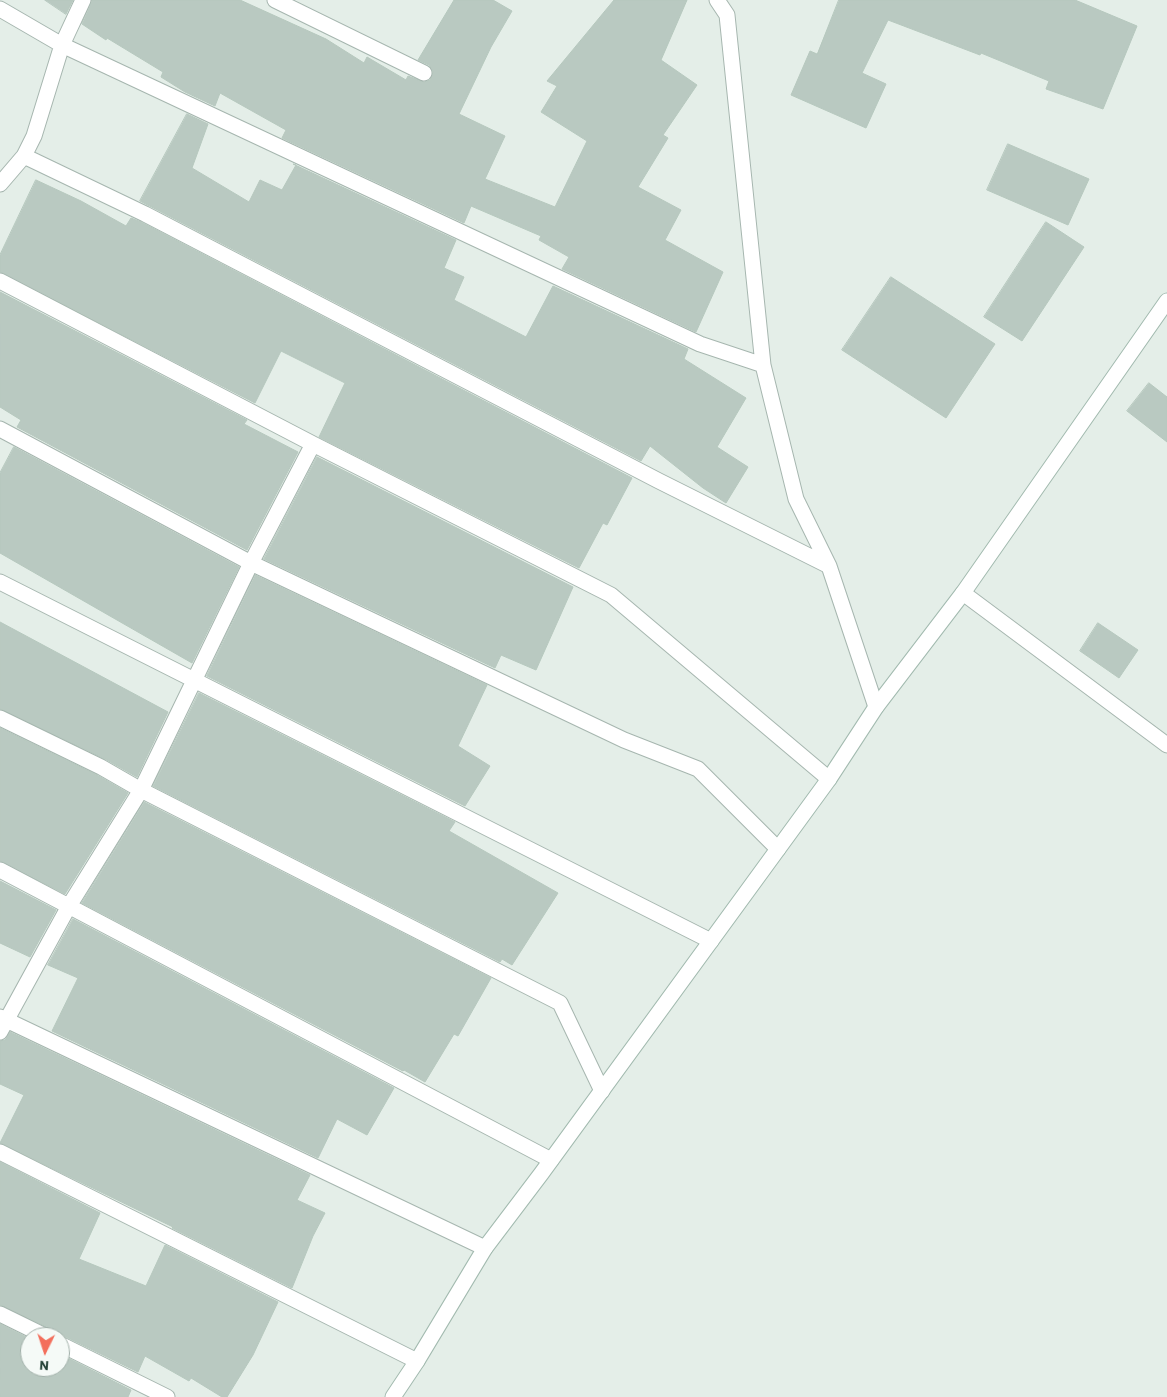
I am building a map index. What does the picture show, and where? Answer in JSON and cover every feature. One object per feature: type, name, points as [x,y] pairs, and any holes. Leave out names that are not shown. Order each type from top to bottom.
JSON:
[{"type":"street","points":[[0,184],[24,156],[34,136],[62,45],[83,0]]},
{"type":"street","points":[[275,0],[424,73]]},
{"type":"street","points":[[717,0],[727,15],[763,365],[796,499],[829,566],[876,707]]},
{"type":"street","points":[[0,8],[62,45],[700,344],[763,365]]},
{"type":"street","points":[[24,156],[145,214],[659,481],[829,566]]},
{"type":"street","points":[[0,281],[313,444],[611,595],[829,779]]},
{"type":"street","points":[[393,1397],[417,1361],[485,1248],[712,941],[829,779],[876,707],[963,593],[1167,301]]},
{"type":"street","points":[[0,429],[251,563],[624,740],[698,769],[778,849]]},
{"type":"street","points":[[313,444],[251,563],[196,680],[141,790],[69,906],[2,1023],[485,1248]]},
{"type":"street","points":[[0,582],[712,941]]},
{"type":"street","points":[[963,593],[1167,745]]},
{"type":"street","points":[[0,718],[101,767],[141,790],[560,1003],[602,1091]]},
{"type":"street","points":[[0,870],[551,1160]]},
{"type":"street","points":[[0,1152],[417,1361]]},
{"type":"street","points":[[0,1314],[27,1327]]},
{"type":"street","points":[[70,1349],[167,1397]]},
{"type":"building","points":[[45,0],[73,0],[66,14]]},
{"type":"building","points":[[92,0],[240,0],[326,39],[364,63],[367,57],[406,80],[408,76],[424,82],[430,80],[433,72],[429,65],[418,60],[454,0],[493,0],[512,11],[491,47],[459,114],[505,136],[485,179],[555,207],[587,141],[541,112],[557,86],[547,81],[614,0],[687,0],[661,60],[697,85],[663,135],[668,138],[638,187],[681,210],[665,240],[723,272],[696,332],[562,269],[569,257],[539,240],[541,236],[471,206],[464,223],[282,138],[286,130],[220,93],[215,106],[185,92],[161,77],[163,72],[107,38],[106,40],[82,24]]},
{"type":"building","points":[[839,0],[1075,0],[1137,26],[1103,109],[1046,89],[1049,81],[981,53],[980,55],[888,20],[862,73],[886,84],[866,128],[791,95],[810,51],[817,54]]},
{"type":"building","points":[[187,114],[208,124],[192,168],[249,202],[260,180],[282,190],[296,165],[456,240],[444,268],[464,277],[454,300],[526,337],[553,286],[688,349],[684,359],[746,398],[717,447],[748,467],[726,503],[703,488],[650,446],[641,461],[140,201]]},
{"type":"building","points":[[1008,144],[1089,179],[1068,225],[987,190]]},
{"type":"building","points":[[36,180],[81,201],[126,226],[131,218],[141,222],[632,478],[607,525],[603,523],[579,568],[319,437],[345,383],[281,351],[255,403],[0,272],[0,255]]},
{"type":"building","points":[[1046,222],[1084,247],[1022,341],[984,317]]},
{"type":"building","points":[[891,277],[995,344],[946,418],[842,350]]},
{"type":"building","points":[[0,292],[247,420],[244,424],[298,452],[247,550],[17,427],[21,420],[0,407]]},
{"type":"building","points":[[1149,383],[1167,397],[1167,442],[1127,411]]},
{"type":"building","points":[[14,447],[239,567],[192,663],[0,553],[0,473]]},
{"type":"building","points":[[317,457],[573,587],[536,670],[501,655],[495,668],[264,559]]},
{"type":"building","points":[[255,575],[487,685],[458,746],[490,766],[465,806],[207,676]]},
{"type":"building","points":[[0,622],[168,712],[137,777],[105,759],[0,709]]},
{"type":"building","points":[[1098,623],[1138,650],[1119,678],[1080,651]]},
{"type":"building","points":[[199,693],[455,822],[449,831],[558,893],[512,965],[502,959],[500,962],[153,786]]},
{"type":"building","points":[[0,728],[97,775],[128,793],[65,894],[0,861]]},
{"type":"building","points":[[144,802],[491,978],[458,1036],[454,1034],[425,1082],[82,903]]},
{"type":"building","points":[[0,881],[56,910],[30,957],[0,943]]},
{"type":"building","points":[[73,919],[394,1088],[367,1135],[337,1119],[318,1158],[52,1031],[78,978],[48,965]]},
{"type":"building","points":[[10,1032],[310,1175],[297,1200],[325,1213],[313,1236],[292,1288],[173,1227],[0,1143],[24,1095],[0,1084],[0,1041],[5,1040]]},
{"type":"building","points":[[0,1162],[100,1213],[79,1259],[146,1286],[165,1245],[278,1302],[253,1355],[227,1397],[222,1397],[191,1378],[189,1381],[145,1356],[138,1372],[70,1339],[70,1327],[47,1327],[0,1305]]},
{"type":"building","points":[[0,1324],[20,1334],[20,1377],[70,1377],[70,1359],[131,1390],[128,1397],[0,1397]]}]
